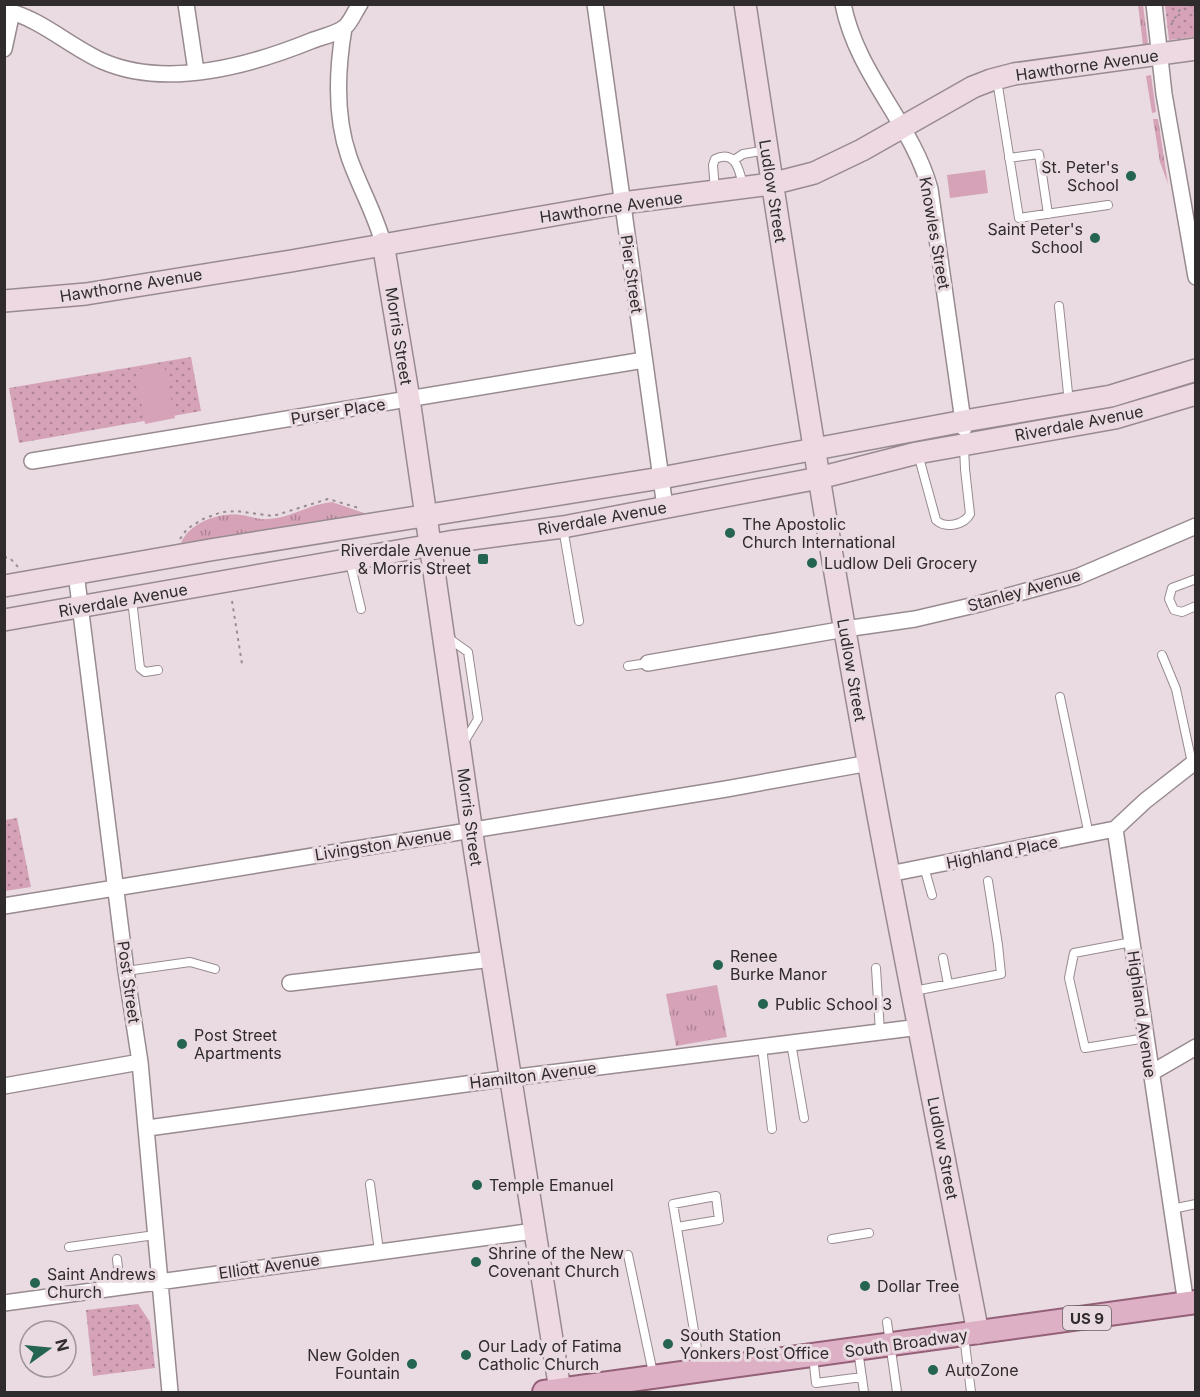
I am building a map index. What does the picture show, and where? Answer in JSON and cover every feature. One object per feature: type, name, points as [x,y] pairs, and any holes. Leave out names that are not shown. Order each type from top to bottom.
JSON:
[{"type":"main road","name":"South Broadway","points":[[552,1391],[858,1349],[889,1333],[971,1334],[1191,1303]]},
{"type":"street","points":[[186,4],[196,71]]},
{"type":"street","points":[[360,4],[345,28],[339,56],[342,135],[377,220],[383,243]]},
{"type":"street","name":"Pier Street","points":[[595,4],[665,507]]},
{"type":"street","name":"Ludlow Street","points":[[745,4],[771,184],[814,449],[889,874],[920,1027],[971,1334]]},
{"type":"street","name":"Knowles Street","points":[[843,4],[865,67],[902,128],[924,170],[930,189],[964,421],[964,444]]},
{"type":"street","points":[[1154,4],[1159,55],[1196,277]]},
{"type":"street","points":[[4,49],[8,11],[102,61],[160,74],[234,66],[274,56],[345,28]]},
{"type":"street","name":"Hawthorne Avenue","points":[[4,301],[86,294],[622,203],[771,184],[814,173],[862,150],[973,87],[996,78],[1196,50]]},
{"type":"street","name":"Morris Street","points":[[383,243],[427,516],[472,830],[534,1231],[552,1391]]},
{"type":"street","name":"Purser Place","points":[[32,461],[644,360]]},
{"type":"street","name":"Riverdale Avenue","points":[[4,586],[210,550],[661,478],[1111,396],[1196,370]]},
{"type":"street","name":"Riverdale Avenue","points":[[4,621],[431,546],[563,526],[819,478],[917,453],[1115,418],[1196,394]]},
{"type":"street","name":"Stanley Avenue","points":[[648,663],[915,619],[1060,582],[1196,526]]},
{"type":"street","name":"Post Street","points":[[76,573],[148,1128],[155,1235],[170,1392]]},
{"type":"street","points":[[1115,829],[1145,801],[1194,762]]},
{"type":"street","name":"Livingston Avenue","points":[[4,906],[726,789],[869,763]]},
{"type":"street","name":"Highland Place","points":[[889,874],[1115,829]]},
{"type":"street","name":"Highland Avenue","points":[[1115,829],[1172,1209],[1191,1303]]},
{"type":"street","points":[[290,983],[492,959]]},
{"type":"street","name":"Hamilton Avenue","points":[[148,1128],[510,1078],[920,1027]]},
{"type":"street","points":[[1151,1072],[1196,1047]]},
{"type":"street","points":[[4,1086],[140,1062]]},
{"type":"street","name":"Elliott Avenue","points":[[4,1303],[534,1231]]},
{"type":"lane","points":[[996,78],[1019,218],[1108,205]]},
{"type":"lane","points":[[734,160],[743,154],[767,150]]},
{"type":"lane","points":[[1009,158],[1040,154],[1048,214]]},
{"type":"lane","points":[[715,192],[713,165],[715,159],[721,156],[734,160],[739,166],[744,188]]},
{"type":"lane","points":[[1059,306],[1069,403]]},
{"type":"lane","points":[[917,453],[936,520],[940,525],[961,522],[967,519],[970,513],[964,469],[964,444]]},
{"type":"lane","points":[[563,526],[579,621]]},
{"type":"lane","points":[[350,560],[361,609]]},
{"type":"lane","points":[[1196,579],[1172,588],[1169,599],[1174,609],[1182,612],[1196,606]]},
{"type":"lane","points":[[132,598],[140,668],[143,671],[158,670]]},
{"type":"lane","points":[[1162,655],[1176,689],[1194,762]]},
{"type":"lane","points":[[628,666],[648,663]]},
{"type":"lane","points":[[1060,697],[1089,834]]},
{"type":"lane","points":[[924,867],[932,895]]},
{"type":"lane","points":[[912,992],[1001,974],[987,881]]},
{"type":"lane","points":[[1132,942],[1074,953],[1069,978],[1085,1048],[1146,1038]]},
{"type":"lane","points":[[943,958],[948,984]]},
{"type":"lane","points":[[126,971],[190,963],[215,969]]},
{"type":"lane","points":[[876,968],[880,1032]]},
{"type":"lane","points":[[791,1043],[804,1118]]},
{"type":"lane","points":[[762,1047],[772,1129]]},
{"type":"lane","points":[[370,1184],[380,1251]]},
{"type":"lane","points":[[677,1227],[719,1220],[716,1196],[673,1204],[701,1371]]},
{"type":"lane","points":[[1172,1209],[1196,1204]]},
{"type":"lane","points":[[832,1239],[869,1233]]},
{"type":"lane","points":[[69,1247],[155,1235]]},
{"type":"lane","points":[[628,1255],[654,1378]]},
{"type":"lane","points":[[117,1259],[120,1286]]},
{"type":"lane","points":[[889,1333],[897,1392]]},
{"type":"lane","points":[[971,1334],[971,1392]]},
{"type":"lane","points":[[858,1349],[864,1392]]},
{"type":"lane","points":[[812,1355],[816,1383],[862,1377]]},
{"type":"path","points":[[1172,34],[1171,25],[1183,4]]},
{"type":"path","points":[[1190,4],[1196,14]]},
{"type":"path","points":[[177,542],[187,529],[222,512],[236,511],[273,516],[328,499],[368,510]]},
{"type":"path","points":[[4,557],[10,558],[18,567]]},
{"type":"path","points":[[232,601],[242,664]]},
{"type":"green space","points":[[1138,5],[1143,5],[1148,44],[1143,45]]},
{"type":"green space","points":[[1165,5],[1195,5],[1195,37],[1169,40]]},
{"type":"green space","points":[[1151,75],[1156,112],[1152,113],[1146,76]]},
{"type":"green space","points":[[1153,119],[1158,119],[1168,184],[1160,162]]},
{"type":"green space","points":[[985,170],[988,193],[950,198],[947,175]]},
{"type":"green space","points":[[191,357],[201,411],[19,443],[9,388]]},
{"type":"green space","points":[[164,364],[175,418],[145,424],[135,370]]},
{"type":"green space","points":[[332,502],[367,514],[181,543],[191,530],[214,517],[232,515],[261,519],[276,518]]},
{"type":"green space","points":[[17,818],[31,887],[5,891],[5,820]]},
{"type":"green space","points":[[717,985],[727,1037],[676,1046],[666,994]]},
{"type":"green space","points":[[138,1304],[150,1322],[155,1368],[93,1376],[86,1310]]},
{"type":"place","name":"St. Peter's School","points":[[1131,176]]},
{"type":"place","name":"Saint Peter's School","points":[[1095,238]]},
{"type":"place","name":"The Apostolic Church International","points":[[730,533]]},
{"type":"place","name":"Riverdale Avenue & Morris Street","points":[[483,559]]},
{"type":"place","name":"Ludlow Deli Grocery","points":[[812,563]]},
{"type":"place","name":"Renee Burke Manor","points":[[718,965]]},
{"type":"place","name":"Public School 3","points":[[763,1004]]},
{"type":"place","name":"Post Street Apartments","points":[[182,1044]]},
{"type":"place","name":"Temple Emanuel","points":[[477,1185]]},
{"type":"place","name":"Shrine of the New Covenant Church","points":[[476,1262]]},
{"type":"place","name":"Saint Andrews Church","points":[[35,1283]]},
{"type":"place","name":"Dollar Tree","points":[[865,1286]]},
{"type":"place","name":"South Station Yonkers Post Office","points":[[668,1344]]},
{"type":"place","name":"Our Lady of Fatima Catholic Church","points":[[466,1355]]},
{"type":"place","name":"New Golden Fountain","points":[[412,1364]]},
{"type":"place","name":"AutoZone","points":[[933,1370]]}]
